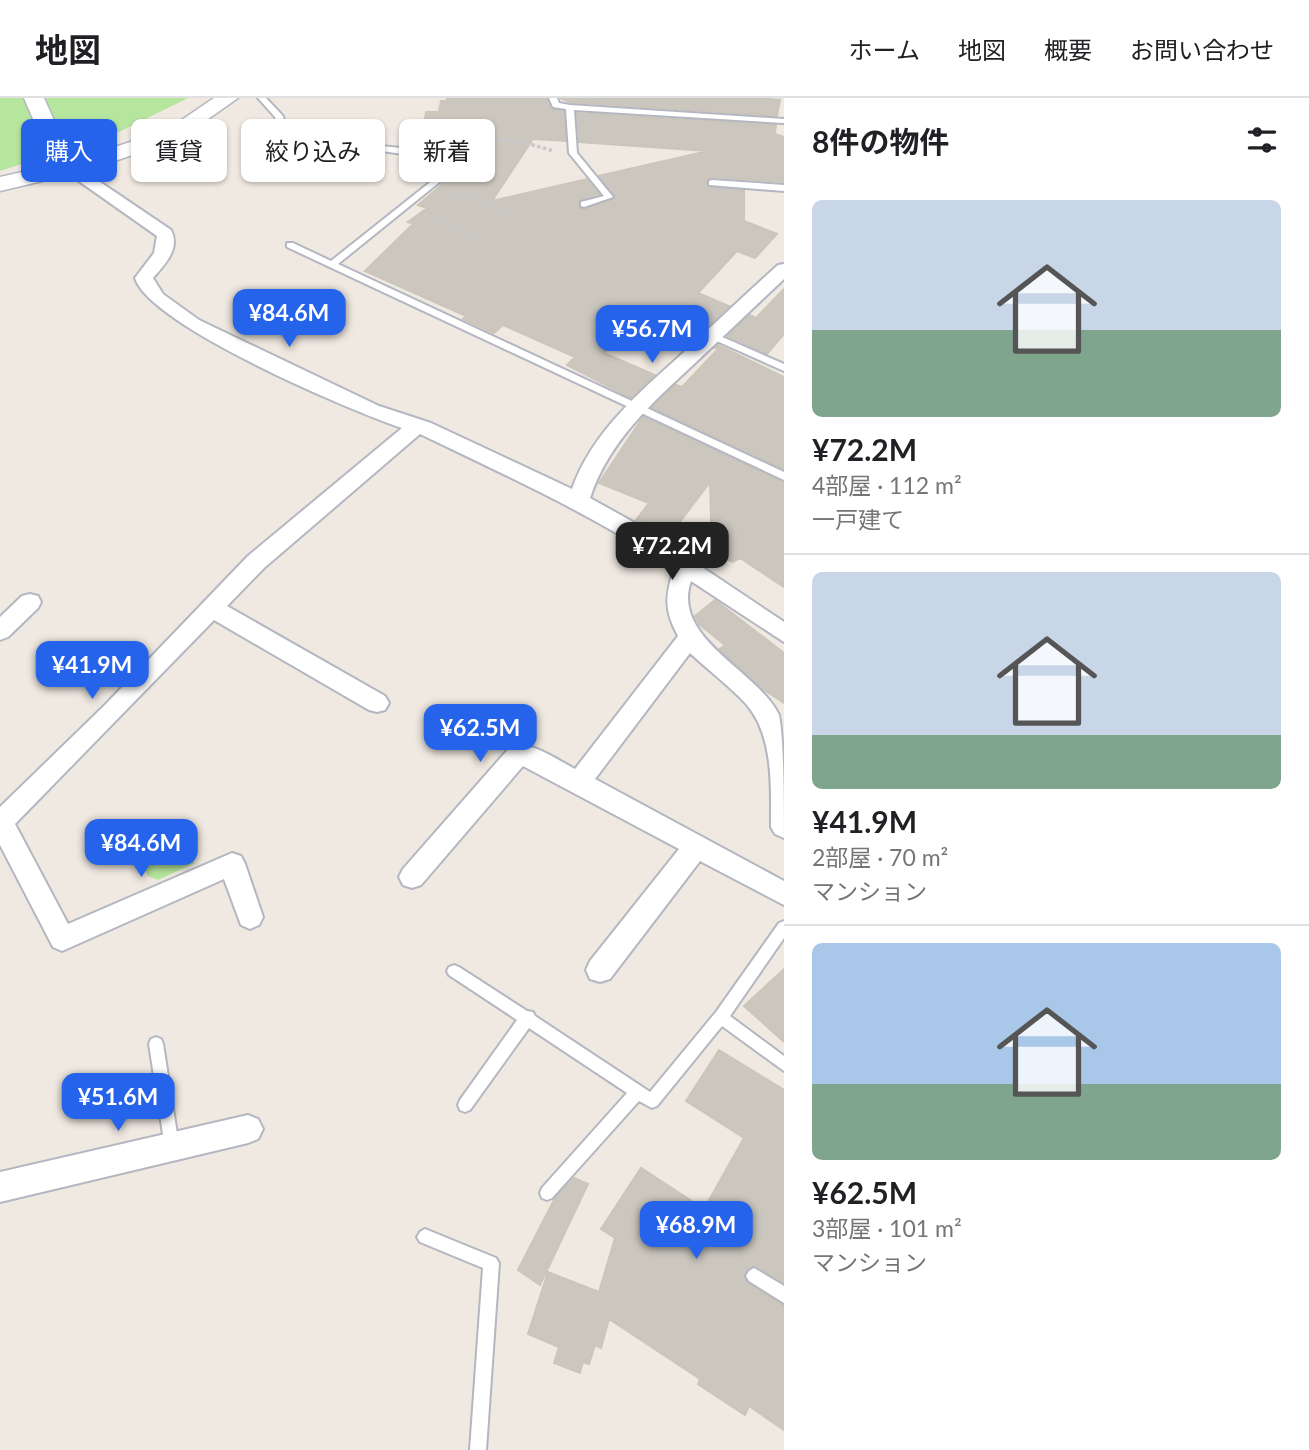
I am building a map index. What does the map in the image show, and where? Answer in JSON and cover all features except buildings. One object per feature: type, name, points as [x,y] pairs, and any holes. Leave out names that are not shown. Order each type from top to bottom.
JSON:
[{"type":"street","points":[[34,98],[44,119]]},
{"type":"street","points":[[117,153],[174,134],[228,98]]},
{"type":"street","points":[[0,184],[21,179]]},
{"type":"street","points":[[87,182],[165,234],[167,243],[162,256],[144,278],[147,288],[179,316],[372,411],[417,426],[578,501],[685,565],[784,633]]},
{"type":"street","points":[[578,501],[587,475],[612,434],[635,408],[784,269]]},
{"type":"street","points":[[250,918],[232,864],[62,939],[5,811],[256,562],[417,426]]},
{"type":"street","points":[[685,565],[685,574],[677,589],[689,638],[759,703],[768,716],[783,761],[784,827]]},
{"type":"street","points":[[0,631],[30,602]]},
{"type":"street","points":[[212,608],[377,703]]},
{"type":"street","points":[[579,782],[689,638]]},
{"type":"street","points":[[412,877],[520,753],[579,782],[784,894]]},
{"type":"street","points":[[600,970],[697,846]]},
{"type":"street","points":[[0,1187],[247,1129]]},
{"type":"lane","points":[[262,98],[279,116],[281,126],[294,132],[344,142],[428,153],[459,163],[332,265]]},
{"type":"lane","points":[[553,98],[556,105],[570,107],[784,121]]},
{"type":"lane","points":[[570,107],[573,153],[609,197],[584,204]]},
{"type":"lane","points":[[712,183],[784,188]]},
{"type":"lane","points":[[290,245],[635,408],[784,475]]},
{"type":"lane","points":[[713,336],[784,368]]},
{"type":"lane","points":[[454,971],[528,1017],[652,1101],[722,1017],[784,927]]},
{"type":"lane","points":[[465,1105],[528,1017]]},
{"type":"lane","points":[[722,1017],[784,1063]]},
{"type":"lane","points":[[156,1044],[172,1147]]},
{"type":"lane","points":[[548,1193],[638,1091]]},
{"type":"lane","points":[[425,1237],[491,1263],[478,1450]]},
{"type":"lane","points":[[754,1276],[784,1295]]},
{"type":"path","points":[[495,140],[573,153]]},
{"type":"path","points":[[431,185],[514,215]]},
{"type":"path","points":[[404,207],[471,237]]},
{"type":"green space","points":[[0,98],[188,98],[145,119],[131,119],[131,126],[117,133],[117,119],[21,119],[21,164],[0,171]]},
{"type":"green space","points":[[139,825],[195,863],[158,880],[148,876],[128,838]]}]
